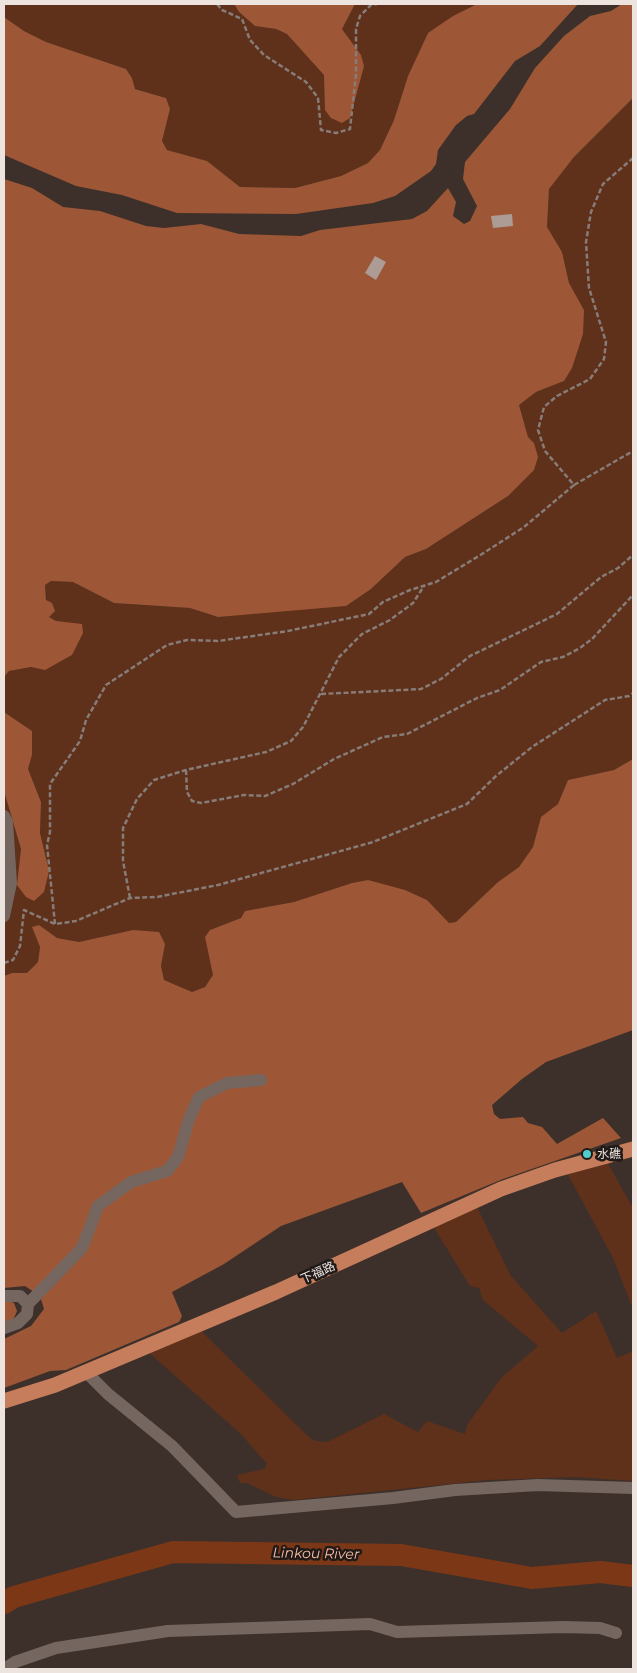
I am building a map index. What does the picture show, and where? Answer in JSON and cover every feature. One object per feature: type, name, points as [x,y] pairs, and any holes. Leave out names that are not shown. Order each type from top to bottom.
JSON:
[{"type":"main road","name":"下福路","points":[[4,1401],[55,1385],[276,1292],[501,1189],[556,1170],[633,1149]]},
{"type":"street","points":[[4,816],[7,822],[11,883],[4,916]]},
{"type":"street","points":[[4,1328],[18,1323],[27,1314],[28,1304],[82,1248],[98,1206],[131,1182],[167,1171],[178,1158],[189,1119],[199,1097],[227,1083],[261,1080]]},
{"type":"street","points":[[4,1296],[20,1296],[28,1304]]},
{"type":"street","points":[[86,1372],[108,1394],[172,1446],[236,1512],[393,1498],[455,1490],[538,1485],[633,1488]]},
{"type":"street","points":[[4,1669],[15,1662],[56,1648],[168,1631],[370,1624],[397,1632],[563,1627],[600,1628],[616,1633]]},
{"type":"path","points":[[217,4],[222,10],[242,18],[250,40],[264,55],[306,82],[318,98],[321,130],[336,133],[350,129],[356,74],[356,29],[360,16],[371,4],[377,4]]},
{"type":"path","points":[[574,485],[545,451],[538,430],[544,407],[557,396],[590,379],[604,359],[606,342],[589,288],[586,242],[591,212],[603,184],[633,158]]},
{"type":"path","points":[[55,924],[47,845],[50,832],[50,784],[80,741],[86,720],[106,685],[167,645],[187,640],[218,641],[288,631],[369,614],[383,602],[436,582],[524,527],[574,485],[633,451]]},
{"type":"path","points":[[322,694],[421,690],[441,679],[470,656],[557,614],[600,577],[618,568],[633,554]]},
{"type":"path","points":[[130,898],[123,861],[123,828],[137,799],[154,780],[186,770],[266,752],[291,741],[303,728],[322,694],[339,657],[362,634],[390,620],[413,602],[424,586]]},
{"type":"path","points":[[186,770],[187,792],[192,801],[201,804],[244,795],[265,796],[293,784],[334,759],[382,737],[407,734],[477,698],[500,690],[541,662],[563,657],[580,648],[592,639],[633,595]]},
{"type":"path","points":[[4,963],[13,960],[20,946],[24,910],[55,924],[76,921],[130,898],[157,897],[218,885],[271,872],[382,839],[467,804],[496,776],[532,746],[605,700],[629,696],[633,693]]},
{"type":"shaded area","points":[[4,4],[234,4],[239,12],[255,26],[276,29],[287,34],[325,75],[325,110],[361,55],[342,29],[355,4],[477,4],[428,33],[408,76],[394,120],[380,150],[368,163],[341,176],[295,188],[240,187],[207,161],[167,150],[162,141],[170,109],[166,98],[134,88],[132,78],[126,69],[46,42],[24,31],[4,17]]},
{"type":"shaded area","points":[[234,4],[355,4],[342,29],[361,55],[364,66],[350,118],[342,123],[331,118],[325,110],[324,75],[287,34],[276,29],[255,26],[239,12]]},
{"type":"shaded area","points":[[477,4],[578,4],[540,46],[515,61],[474,114],[467,116],[456,125],[438,150],[436,164],[431,171],[395,196],[373,203],[296,214],[177,213],[122,195],[76,186],[4,155],[4,17],[24,31],[46,42],[126,69],[132,78],[135,89],[166,98],[170,109],[162,141],[167,150],[207,161],[240,187],[295,188],[341,176],[368,163],[380,150],[394,120],[408,76],[428,33],[453,16]]},
{"type":"shaded area","points":[[622,4],[633,4],[633,98],[574,157],[549,189],[547,227],[562,252],[569,283],[584,310],[583,334],[572,368],[564,381],[536,392],[519,405],[528,437],[534,443],[538,457],[534,470],[508,496],[426,549],[405,557],[371,589],[346,606],[218,617],[190,608],[114,603],[73,582],[51,581],[45,585],[46,600],[52,603],[55,611],[49,617],[56,621],[82,624],[83,633],[72,655],[45,670],[31,667],[9,671],[4,677],[4,179],[32,188],[63,207],[100,211],[146,226],[164,228],[201,224],[239,234],[301,236],[320,230],[412,219],[427,211],[448,188],[456,202],[453,216],[464,224],[470,221],[477,206],[463,179],[465,162],[510,109],[535,68],[564,36],[590,16],[611,11]]},
{"type":"shaded area","points":[[633,98],[633,759],[614,770],[568,780],[558,804],[541,818],[533,847],[519,867],[498,882],[456,922],[449,923],[427,900],[368,880],[352,883],[294,902],[245,911],[241,918],[210,930],[213,975],[205,987],[192,992],[164,980],[161,966],[165,944],[133,930],[79,942],[57,938],[32,927],[40,947],[38,962],[27,973],[12,973],[4,976],[4,791],[21,849],[18,885],[49,871],[40,833],[41,802],[28,769],[32,755],[32,731],[4,712],[4,677],[9,671],[31,667],[45,669],[72,655],[56,621],[49,617],[45,585],[51,581],[73,582],[114,603],[190,608],[218,617],[371,589],[405,557],[426,549],[508,496],[534,443],[528,437],[519,405],[536,392],[564,381],[584,310],[569,283],[562,252],[547,227],[549,189],[574,157]]},
{"type":"shaded area","points":[[4,712],[32,731],[32,755],[28,769],[41,802],[40,833],[49,871],[44,892],[34,901],[26,897],[17,885],[21,849],[4,791]]},
{"type":"shaded area","points":[[633,759],[633,1030],[546,1062],[522,1079],[492,1105],[494,1114],[500,1119],[523,1117],[528,1123],[542,1127],[557,1144],[603,1118],[621,1138],[503,1179],[421,1213],[402,1182],[281,1226],[224,1264],[172,1292],[182,1316],[179,1322],[66,1370],[50,1371],[4,1388],[4,1339],[31,1326],[44,1309],[40,1296],[25,1286],[4,1288],[4,976],[12,973],[27,973],[38,962],[40,947],[32,927],[39,925],[57,938],[79,942],[133,930],[159,932],[165,944],[161,966],[164,980],[192,992],[205,987],[213,975],[205,937],[210,930],[241,918],[245,911],[294,902],[352,883],[368,880],[405,890],[427,900],[449,923],[456,922],[498,882],[519,867],[533,847],[541,817],[558,804],[568,780],[614,770]]},
{"type":"shaded area","points":[[606,1160],[633,1208],[633,1309],[613,1258],[567,1173]]},
{"type":"shaded area","points":[[476,1205],[511,1276],[562,1333],[596,1311],[617,1358],[633,1351],[633,1481],[576,1477],[488,1480],[294,1500],[276,1497],[247,1483],[240,1483],[237,1475],[264,1469],[267,1464],[241,1434],[146,1350],[197,1327],[311,1439],[317,1441],[327,1442],[384,1414],[418,1432],[427,1421],[465,1434],[467,1425],[501,1378],[538,1346],[483,1300],[479,1288],[470,1286],[431,1223]]},
{"type":"shaded area","points":[[4,1299],[14,1303],[17,1311],[14,1318],[4,1325]]},
{"type":"building","points":[[512,214],[513,226],[493,228],[491,216]]},
{"type":"building","points":[[375,256],[386,262],[376,280],[365,273]]},
{"type":"waterway","name":"Linkou River","points":[[4,1603],[14,1597],[173,1552],[401,1555],[532,1578],[600,1572],[633,1576]]},
{"type":"waterway","points":[[4,1593],[14,1597]]},
{"type":"place","name":"水礁","points":[[587,1154]]}]
